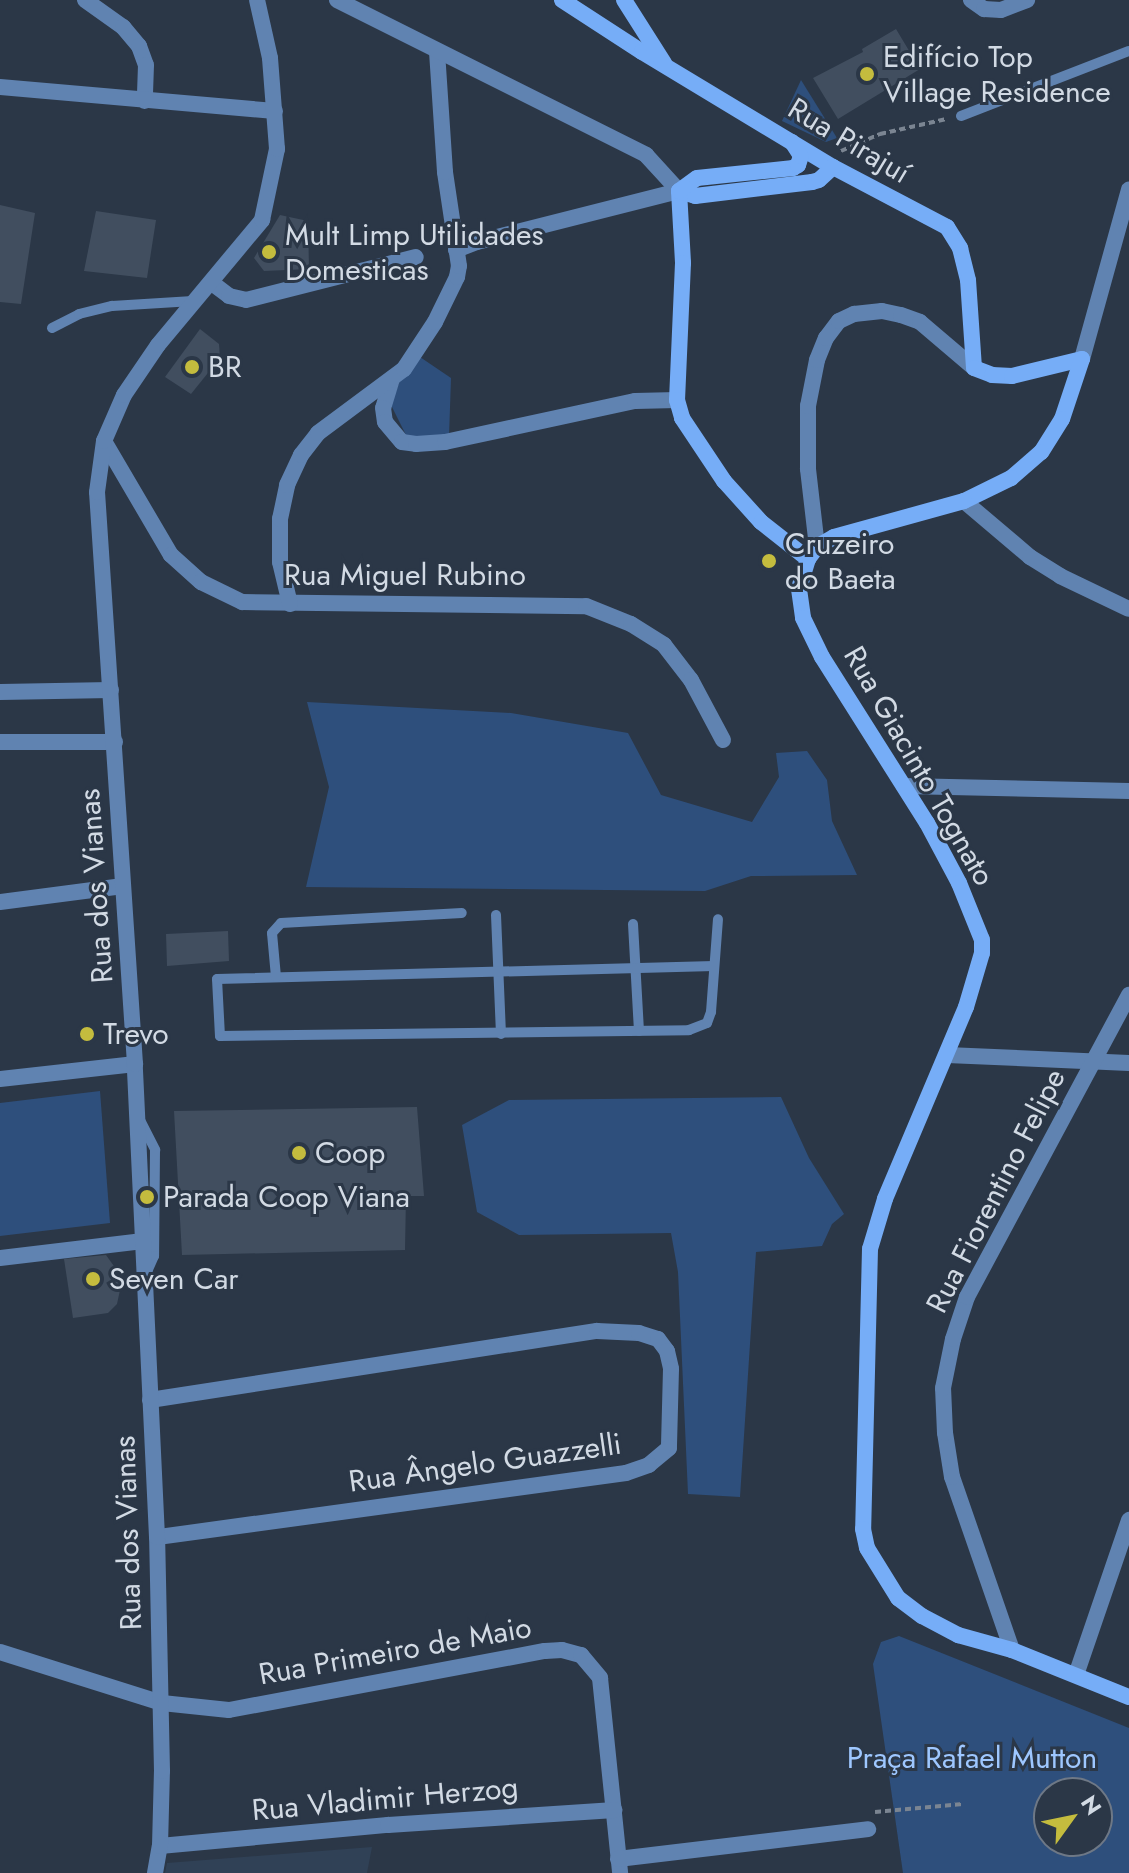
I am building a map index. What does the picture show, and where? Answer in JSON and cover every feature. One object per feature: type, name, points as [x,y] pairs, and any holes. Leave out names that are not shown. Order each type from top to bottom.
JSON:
[{"type":"main road","name":"Rua Pirajuí","points":[[624,0],[667,68],[833,167],[947,227],[960,248],[968,280],[974,368]]},
{"type":"main road","points":[[566,1],[667,68]]},
{"type":"main road","points":[[679,191],[697,178],[798,165],[799,151],[790,140]]},
{"type":"main road","points":[[679,191],[695,196],[812,182],[819,180],[833,167]]},
{"type":"main road","points":[[679,191],[683,263],[677,400],[692,436],[724,481],[761,522],[813,553],[855,530],[964,501],[1011,478],[1041,452],[1062,419],[1082,359]]},
{"type":"main road","points":[[974,368],[992,375],[1012,376],[1082,359]]},
{"type":"main road","name":"Rua Giacinto Tognato","points":[[813,553],[799,589],[803,618],[822,657],[904,786],[959,883],[982,940],[977,972],[947,1055],[885,1199],[870,1249],[863,1529],[872,1557],[898,1598],[922,1616],[958,1635],[1012,1650],[1129,1697]]},
{"type":"street","points":[[85,0],[123,27],[139,46],[146,65],[145,101]]},
{"type":"street","name":"Rua dos Vianas","points":[[155,1873],[160,1846],[162,1703],[157,1537],[135,1064],[115,742],[98,548],[97,492],[104,441],[124,395],[158,345],[262,220],[277,149],[270,58],[257,0]]},
{"type":"street","points":[[337,0],[646,155],[679,191],[456,250]]},
{"type":"street","points":[[971,0],[984,9],[1001,10],[1027,0]]},
{"type":"street","points":[[290,604],[280,562],[280,519],[287,485],[301,455],[318,433],[404,369],[454,289],[459,266],[445,172],[437,52]]},
{"type":"street","points":[[0,87],[275,111]]},
{"type":"street","points":[[1082,359],[1129,189]]},
{"type":"street","points":[[212,283],[229,296],[246,300],[416,257]]},
{"type":"street","points":[[813,553],[808,406],[817,360],[826,338],[839,321],[854,314],[901,315],[920,322],[974,368]]},
{"type":"street","points":[[392,379],[383,408],[385,422],[402,442],[416,444],[445,442],[635,401],[677,400]]},
{"type":"street","name":"Rua Miguel Rubino","points":[[104,441],[171,555],[201,582],[242,602],[586,606],[631,624],[664,645],[691,680],[723,740]]},
{"type":"street","points":[[964,501],[1030,557],[1060,576],[1129,609]]},
{"type":"street","points":[[0,692],[111,690]]},
{"type":"street","points":[[0,742],[115,742]]},
{"type":"street","points":[[904,786],[1129,791]]},
{"type":"street","points":[[0,902],[123,886]]},
{"type":"street","name":"Rua Fiorentino Felipe","points":[[1012,1650],[952,1477],[945,1433],[943,1388],[953,1339],[967,1297],[1129,995]]},
{"type":"street","points":[[947,1055],[1129,1063]]},
{"type":"street","points":[[0,1079],[135,1064]]},
{"type":"street","points":[[0,1258],[143,1241]]},
{"type":"street","name":"Rua Ângelo Guazzelli","points":[[150,1400],[597,1331],[639,1333],[658,1339],[667,1351],[671,1369],[669,1448],[649,1465],[626,1473],[157,1537]]},
{"type":"street","points":[[1076,1675],[1129,1520]]},
{"type":"street","name":"Rua Primeiro de Maio","points":[[0,1652],[162,1703],[229,1710],[562,1650],[581,1655],[600,1678],[619,1866]]},
{"type":"street","name":"Rua Vladimir Herzog","points":[[160,1846],[388,1825],[615,1810]]},
{"type":"street","points":[[619,1866],[868,1829]]},
{"type":"lane","points":[[961,116],[1129,51]]},
{"type":"lane","points":[[52,328],[79,314],[112,306],[196,301]]},
{"type":"lane","points":[[276,977],[272,933],[281,923],[462,913]]},
{"type":"lane","points":[[496,915],[501,1034]]},
{"type":"lane","points":[[714,966],[217,979],[220,1036],[689,1030],[707,1023],[714,966],[718,919]]},
{"type":"lane","points":[[633,924],[639,1031]]},
{"type":"lane","points":[[137,1115],[155,1150],[154,1256],[144,1277]]},
{"type":"path","points":[[855,142],[961,116]]},
{"type":"path","points":[[868,1829],[869,1812],[963,1804]]},
{"type":"shaded area","points":[[372,1847],[367,1873],[165,1873],[167,1863]]},
{"type":"green space","points":[[801,80],[837,138],[826,142],[782,121]]},
{"type":"green space","points":[[417,355],[451,378],[449,437],[407,437],[391,405],[403,372]]},
{"type":"green space","points":[[307,702],[511,713],[628,733],[661,795],[752,822],[779,777],[776,753],[807,751],[827,780],[832,821],[857,875],[751,876],[705,891],[306,887],[329,787]]},
{"type":"green space","points":[[100,1091],[110,1223],[0,1236],[0,1103]]},
{"type":"green space","points":[[781,1097],[809,1158],[844,1214],[832,1224],[822,1246],[756,1252],[740,1497],[688,1494],[678,1272],[671,1233],[519,1235],[477,1212],[462,1125],[509,1100]]},
{"type":"green space","name":"Praça Rafael Mutton","points":[[899,1636],[1129,1728],[1129,1873],[903,1873],[873,1664],[881,1642]]},
{"type":"building","name":"Edifício Top Village Residence","points":[[896,29],[920,69],[838,119],[813,78],[863,52],[862,49]]},
{"type":"building","points":[[0,205],[35,213],[21,304],[0,302]]},
{"type":"building","points":[[96,211],[156,220],[147,278],[84,271]]},
{"type":"building","points":[[280,215],[308,221],[309,269],[264,271],[254,258]]},
{"type":"building","name":"BR","points":[[200,329],[219,344],[220,358],[191,394],[165,377]]},
{"type":"building","points":[[228,931],[229,961],[167,966],[166,934]]},
{"type":"building","name":"Coop","points":[[417,1107],[424,1196],[406,1196],[405,1250],[182,1255],[174,1111]]},
{"type":"building","name":"Seven Car","points":[[106,1255],[116,1269],[120,1290],[117,1304],[108,1313],[73,1318],[64,1259]]},
{"type":"place","name":"Edifício Top Village Residence","points":[[867,74]]},
{"type":"place","name":"Mult Limp Utilidades Domesticas","points":[[269,252]]},
{"type":"place","name":"BR","points":[[192,367]]},
{"type":"place","name":"Cruzeiro do Baeta","points":[[769,561]]},
{"type":"place","name":"Trevo","points":[[87,1034]]},
{"type":"place","name":"Coop","points":[[299,1153]]},
{"type":"place","name":"Parada Coop Viana","points":[[147,1197]]},
{"type":"place","name":"Seven Car","points":[[93,1279]]}]
